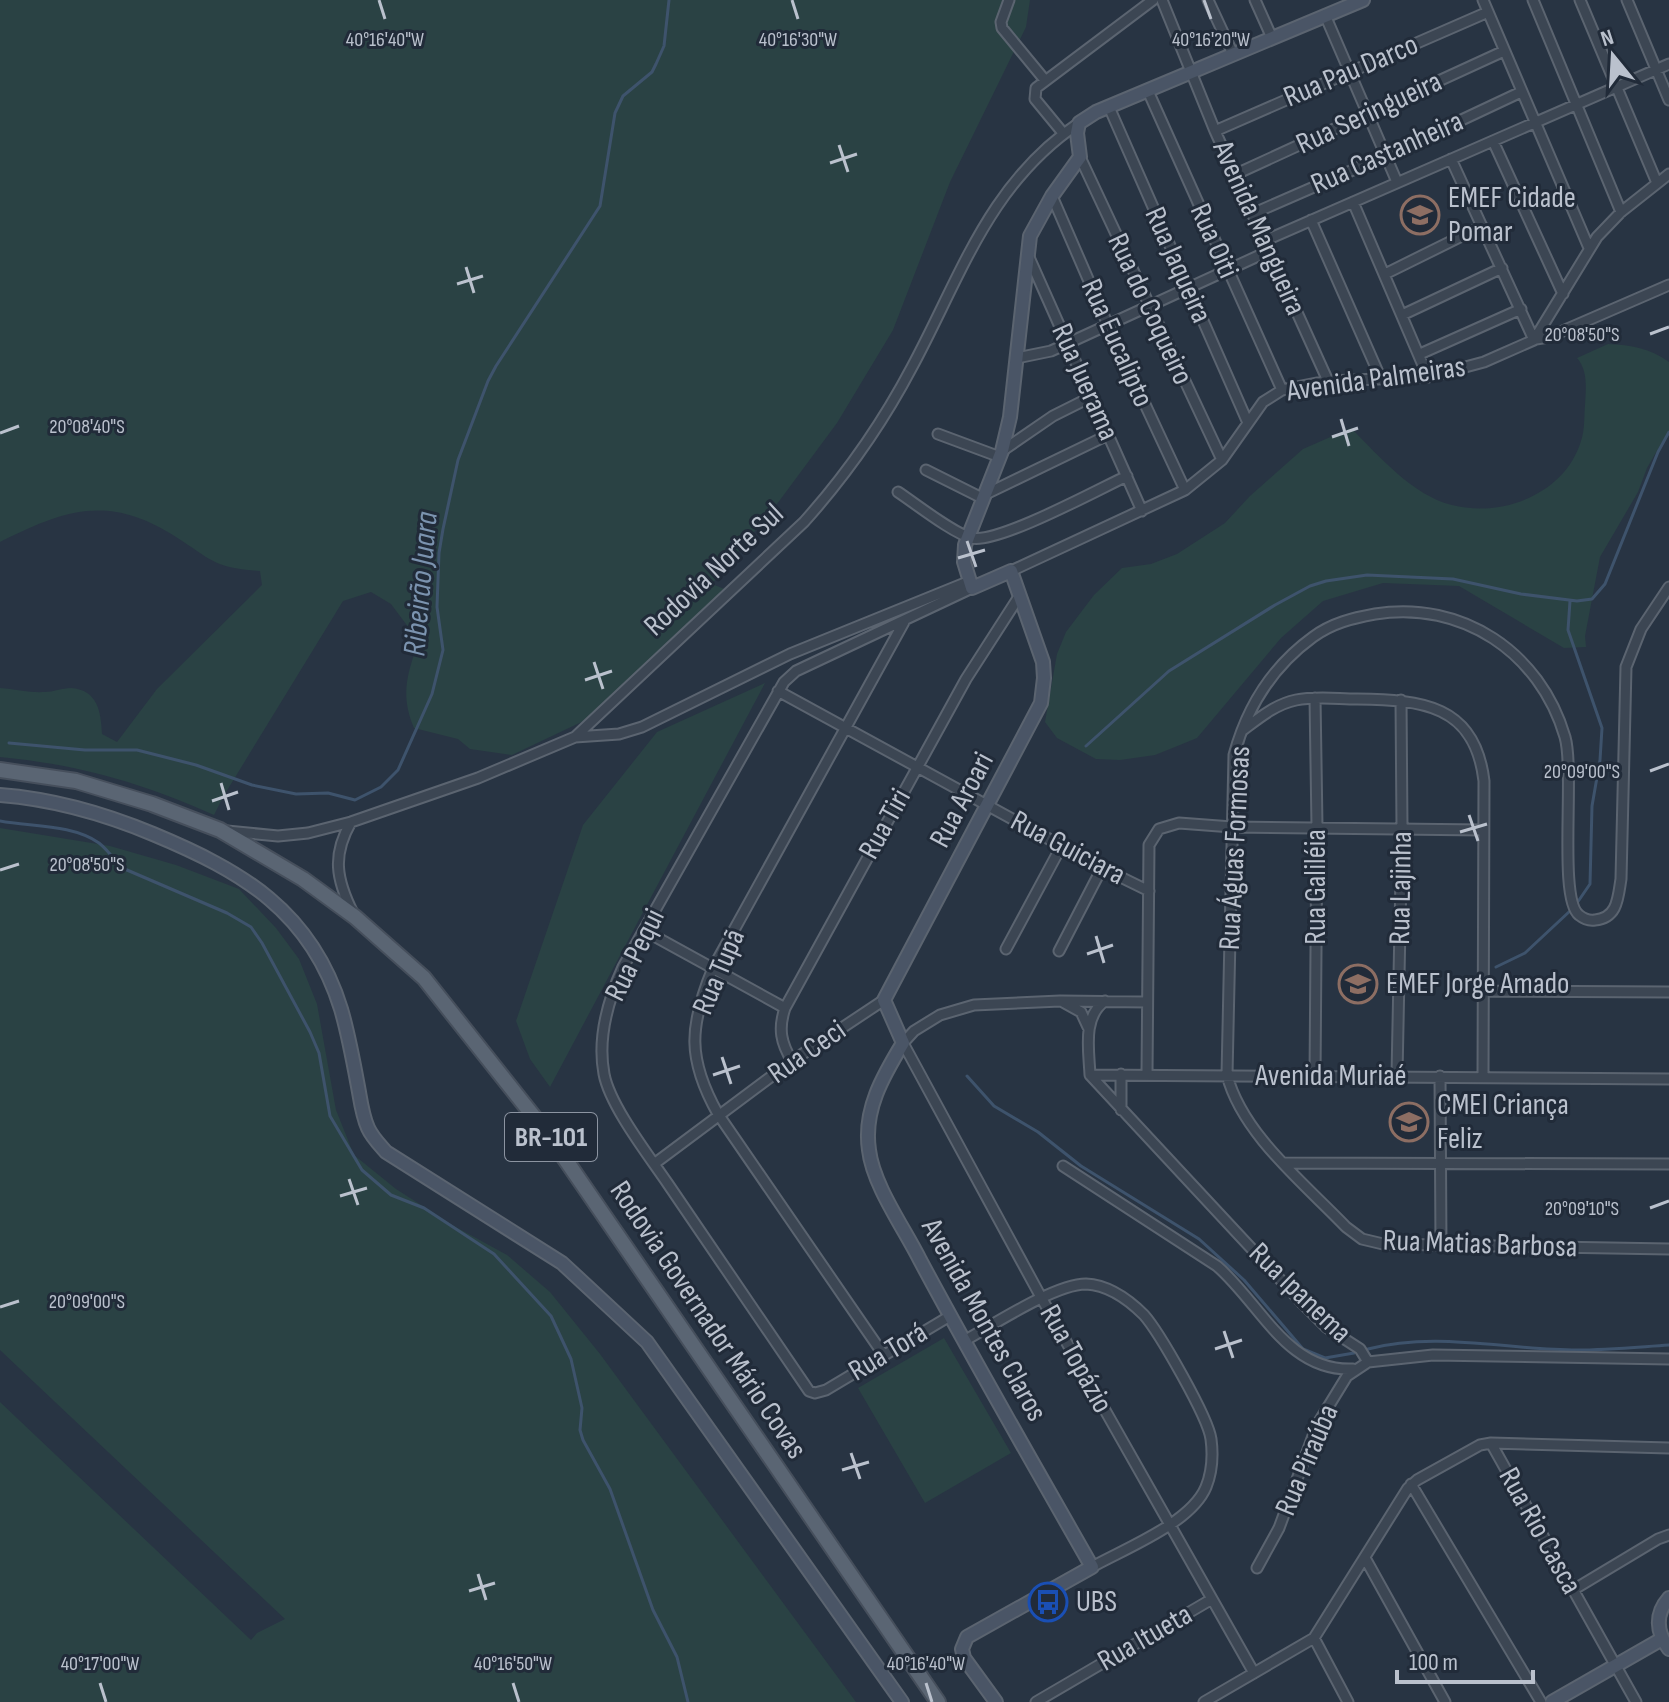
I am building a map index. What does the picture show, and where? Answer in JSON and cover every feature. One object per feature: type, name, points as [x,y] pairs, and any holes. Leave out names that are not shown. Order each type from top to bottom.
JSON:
[{"type":"main road","name":"Rodovia Governador Mário Covas","points":[[0,770],[76,781],[152,804],[220,830],[280,864],[355,917],[424,978],[550,1137],[938,1702]]},
{"type":"street","points":[[1009,0],[1001,22],[1002,28],[1044,79]]},
{"type":"street","points":[[1063,133],[1035,99],[1036,88],[1153,0]]},
{"type":"street","name":"Avenida Mangueira","points":[[1162,0],[1234,175],[1328,381]]},
{"type":"street","points":[[1208,0],[1233,54]]},
{"type":"street","points":[[1255,0],[1272,38]]},
{"type":"street","name":"Rodovia Norte Sul","points":[[220,830],[278,836],[308,833],[351,822],[478,778],[575,737],[804,522],[832,490],[884,418],[988,217],[1013,181],[1063,133],[1109,107],[1363,0]]},
{"type":"street","points":[[1483,0],[1589,248]]},
{"type":"street","points":[[1533,0],[1621,212]]},
{"type":"street","points":[[1580,0],[1657,183]]},
{"type":"street","points":[[1627,0],[1669,100]]},
{"type":"street","name":"Rua Pau Darco","points":[[1215,131],[1488,12]]},
{"type":"street","points":[[1325,15],[1397,182]]},
{"type":"street","name":"Rua Seringueira","points":[[1234,175],[1504,51]]},
{"type":"street","points":[[1264,241],[1669,64]]},
{"type":"street","name":"Rua Oiti","points":[[1148,91],[1282,390]]},
{"type":"street","name":"Rua Castanheira","points":[[1252,214],[1521,92]]},
{"type":"street","name":"Rua Jaqueira","points":[[1109,107],[1248,423]]},
{"type":"street","points":[[971,585],[964,553],[967,536],[1001,454],[1015,389],[1027,254],[1033,229],[1080,157],[1077,144],[1079,123]]},
{"type":"street","points":[[1493,141],[1563,294]]},
{"type":"street","name":"Rua do Coqueiro","points":[[1080,157],[1222,460]]},
{"type":"street","points":[[1451,159],[1535,340]]},
{"type":"street","points":[[1535,340],[1589,248],[1621,212],[1669,174]]},
{"type":"street","name":"Rua Eucalipto","points":[[1052,196],[1185,490]]},
{"type":"street","points":[[1353,202],[1428,377]]},
{"type":"street","points":[[1311,220],[1381,379]]},
{"type":"street","points":[[1385,274],[1482,226]]},
{"type":"street","points":[[1017,358],[1038,355],[1067,344],[1269,251]]},
{"type":"street","name":"Rua Juerama","points":[[1027,254],[1142,511]]},
{"type":"street","points":[[1402,315],[1502,268]]},
{"type":"street","name":"Avenida Palmeiras","points":[[1011,571],[1185,490],[1222,460],[1263,402],[1282,390],[1328,381],[1428,377],[1484,362],[1535,340],[1553,336],[1669,285]]},
{"type":"street","points":[[1420,354],[1521,309]]},
{"type":"street","points":[[1001,454],[1053,416],[1091,397]]},
{"type":"street","points":[[938,434],[1001,454]]},
{"type":"street","points":[[985,496],[1108,435]]},
{"type":"street","points":[[926,470],[985,496]]},
{"type":"street","points":[[898,492],[967,536],[980,539],[1007,532],[1127,476]]},
{"type":"street","points":[[575,737],[610,736],[642,727],[790,654],[971,585],[1000,569],[1011,571]]},
{"type":"street","points":[[971,585],[1011,571]]},
{"type":"street","name":"Rua Aroari","points":[[884,1000],[1034,718],[1043,690],[1043,662],[1011,571]]},
{"type":"street","points":[[986,582],[1020,594]]},
{"type":"street","name":"Rua Pequi","points":[[826,1390],[809,1391],[654,1164],[610,1094],[602,1054],[606,1016],[616,981],[778,691],[796,671],[904,622],[971,585]]},
{"type":"street","name":"Rua Águas Formosas","points":[[1227,1075],[1233,766],[1240,732],[1279,666],[1296,649],[1344,620],[1401,610],[1466,623],[1496,638],[1522,663],[1559,720],[1566,740],[1568,761],[1570,901],[1579,915],[1587,920],[1598,920],[1607,918],[1614,911],[1621,879],[1626,667],[1641,629],[1669,587]]},
{"type":"street","name":"Rua Tiri","points":[[792,1061],[780,1035],[780,1021],[785,1008],[966,679],[1020,594]]},
{"type":"street","name":"Rua Tupã","points":[[883,1354],[718,1114],[699,1078],[694,1051],[699,1007],[713,968],[904,622]]},
{"type":"street","name":"Rua Guiciara","points":[[778,691],[1149,891]]},
{"type":"street","name":"Rua Galiléia","points":[[1315,698],[1315,1076]]},
{"type":"street","points":[[1240,732],[1278,707],[1295,700],[1401,700],[1424,704],[1447,713],[1473,742],[1484,781],[1483,1076]]},
{"type":"street","name":"Rua Lajinha","points":[[1397,1075],[1401,700]]},
{"type":"street","points":[[0,795],[40,800],[120,820],[206,856],[242,876],[272,900],[314,949],[337,997],[346,1024],[363,1113],[374,1139],[386,1152],[562,1263],[631,1324],[732,1460],[902,1702]]},
{"type":"street","points":[[351,822],[338,852],[343,887],[355,917]]},
{"type":"street","points":[[1147,1074],[1149,845],[1156,832],[1170,825],[1482,830]]},
{"type":"street","points":[[1006,949],[1062,845]]},
{"type":"street","points":[[1059,951],[1102,868]]},
{"type":"street","points":[[645,931],[785,1008]]},
{"type":"street","points":[[1483,991],[1669,992]]},
{"type":"street","points":[[884,1000],[903,1043]]},
{"type":"street","name":"Rua Ceci","points":[[654,1164],[792,1061],[884,1000]]},
{"type":"street","points":[[1060,1001],[1081,1012],[1089,1031]]},
{"type":"street","name":"Avenida Montes Claros","points":[[1092,1567],[950,1316],[879,1182],[869,1151],[870,1120],[881,1078],[903,1043],[926,1023],[961,1007],[1060,1001],[1147,1002]]},
{"type":"street","points":[[1090,1075],[1089,1031],[1096,1009],[1105,1001]]},
{"type":"street","name":"Rua Topázio","points":[[903,1043],[1042,1299],[1254,1673]]},
{"type":"street","points":[[1121,1074],[1121,1110]]},
{"type":"street","name":"Avenida Muriaé","points":[[1090,1075],[1669,1079]]},
{"type":"street","name":"Rua Ipanema","points":[[1090,1075],[1304,1305],[1326,1327],[1360,1349],[1368,1362],[1433,1355],[1669,1359]]},
{"type":"street","name":"Rua Matias Barbosa","points":[[1227,1075],[1231,1093],[1247,1120],[1346,1227],[1362,1239],[1383,1244],[1441,1246],[1669,1249]]},
{"type":"street","points":[[1440,1076],[1441,1246]]},
{"type":"street","points":[[1285,1163],[1669,1164]]},
{"type":"street","points":[[1063,1166],[1217,1266],[1301,1357],[1325,1367],[1353,1369]]},
{"type":"street","points":[[964,1341],[1064,1288],[1086,1284],[1102,1287],[1115,1293],[1146,1318],[1185,1383],[1211,1436],[1211,1470],[1197,1502],[1186,1513],[967,1637],[962,1649],[964,1658],[996,1702]]},
{"type":"street","name":"Rua Torá","points":[[826,1390],[950,1316]]},
{"type":"street","name":"Rua Piraúba","points":[[1257,1568],[1279,1528],[1317,1425],[1338,1387],[1353,1369],[1368,1362]]},
{"type":"street","name":"Rua Rio Casca","points":[[1491,1443],[1636,1702]]},
{"type":"street","points":[[1204,1702],[1314,1638],[1411,1484],[1480,1445],[1669,1448]]},
{"type":"street","points":[[1411,1484],[1541,1702]]},
{"type":"street","points":[[1573,1590],[1669,1535]]},
{"type":"street","points":[[1365,1558],[1445,1702]]},
{"type":"street","points":[[1552,1702],[1616,1666],[1666,1644],[1658,1621],[1669,1598]]},
{"type":"street","name":"Rua Itueta","points":[[1036,1702],[1212,1599]]},
{"type":"street","points":[[1314,1638],[1348,1702]]},
{"type":"green space","points":[[0,0],[1030,0],[1026,27],[950,182],[893,330],[837,423],[712,584],[727,590],[592,717],[512,755],[470,749],[458,739],[414,728],[406,697],[417,646],[409,641],[412,632],[391,604],[371,592],[343,601],[214,815],[161,793],[109,777],[57,765],[0,757],[0,688],[48,692],[68,688],[87,693],[96,704],[102,734],[117,742],[157,689],[262,585],[260,571],[223,565],[152,524],[108,511],[88,511],[46,521],[0,542]]},
{"type":"green space","points":[[1608,344],[1640,348],[1669,362],[1669,430],[1600,557],[1585,636],[1586,647],[1564,648],[1459,586],[1383,583],[1323,601],[1281,638],[1197,738],[1155,755],[1120,760],[1096,759],[1057,738],[1045,722],[1057,654],[1066,632],[1094,595],[1122,568],[1151,564],[1177,554],[1225,523],[1303,449],[1351,428],[1410,484],[1452,505],[1491,508],[1529,498],[1546,488],[1573,460],[1582,437],[1586,380],[1577,358]]},
{"type":"green space","points":[[765,683],[550,1087],[530,1059],[516,1021],[583,825],[657,732]]},
{"type":"green space","points":[[0,828],[110,846],[176,865],[239,889],[276,928],[299,959],[317,1004],[336,1110],[354,1155],[396,1189],[507,1255],[550,1292],[600,1354],[856,1702],[0,1702],[0,1402],[251,1640],[257,1633],[285,1619],[0,1350]]},
{"type":"green space","points":[[944,1338],[1011,1453],[925,1503],[858,1388]]},
{"type":"waterway","name":"Ribeirão Juara","points":[[9,743],[85,750],[137,750],[196,765],[252,785],[296,794],[328,793],[355,800],[381,787],[398,770],[432,694],[443,650],[437,607],[439,553],[458,460],[496,366],[600,206],[615,113],[623,96],[652,72],[656,64],[664,46],[669,0]]},
{"type":"waterway","points":[[1086,746],[1169,671],[1275,605],[1326,581],[1367,575],[1453,579],[1521,594],[1577,601],[1592,599],[1605,584],[1669,432]]},
{"type":"waterway","points":[[1570,601],[1568,630],[1602,728],[1592,806],[1590,884],[1577,903]]},
{"type":"waterway","points":[[0,821],[64,829],[88,837],[102,846],[120,867],[227,913],[251,927],[310,1032],[319,1053],[330,1116],[362,1170],[391,1195],[424,1208],[494,1254],[551,1316],[571,1359],[582,1408],[580,1430],[583,1440],[610,1489],[653,1610],[677,1657],[688,1702]]},
{"type":"waterway","points":[[1496,967],[1525,953],[1570,911]]},
{"type":"waterway","points":[[967,1076],[994,1106],[1038,1132],[1081,1166],[1199,1239],[1244,1280],[1303,1349],[1325,1358],[1354,1353]]},
{"type":"waterway","points":[[1368,1349],[1446,1341],[1577,1350],[1669,1345]]},
{"type":"place","name":"EMEF Cidade Pomar","points":[[1420,215]]},
{"type":"place","name":"EMEF Jorge Amado","points":[[1358,984]]},
{"type":"place","name":"CMEI Criança Feliz","points":[[1409,1122]]},
{"type":"place","name":"UBS","points":[[1048,1602]]}]
